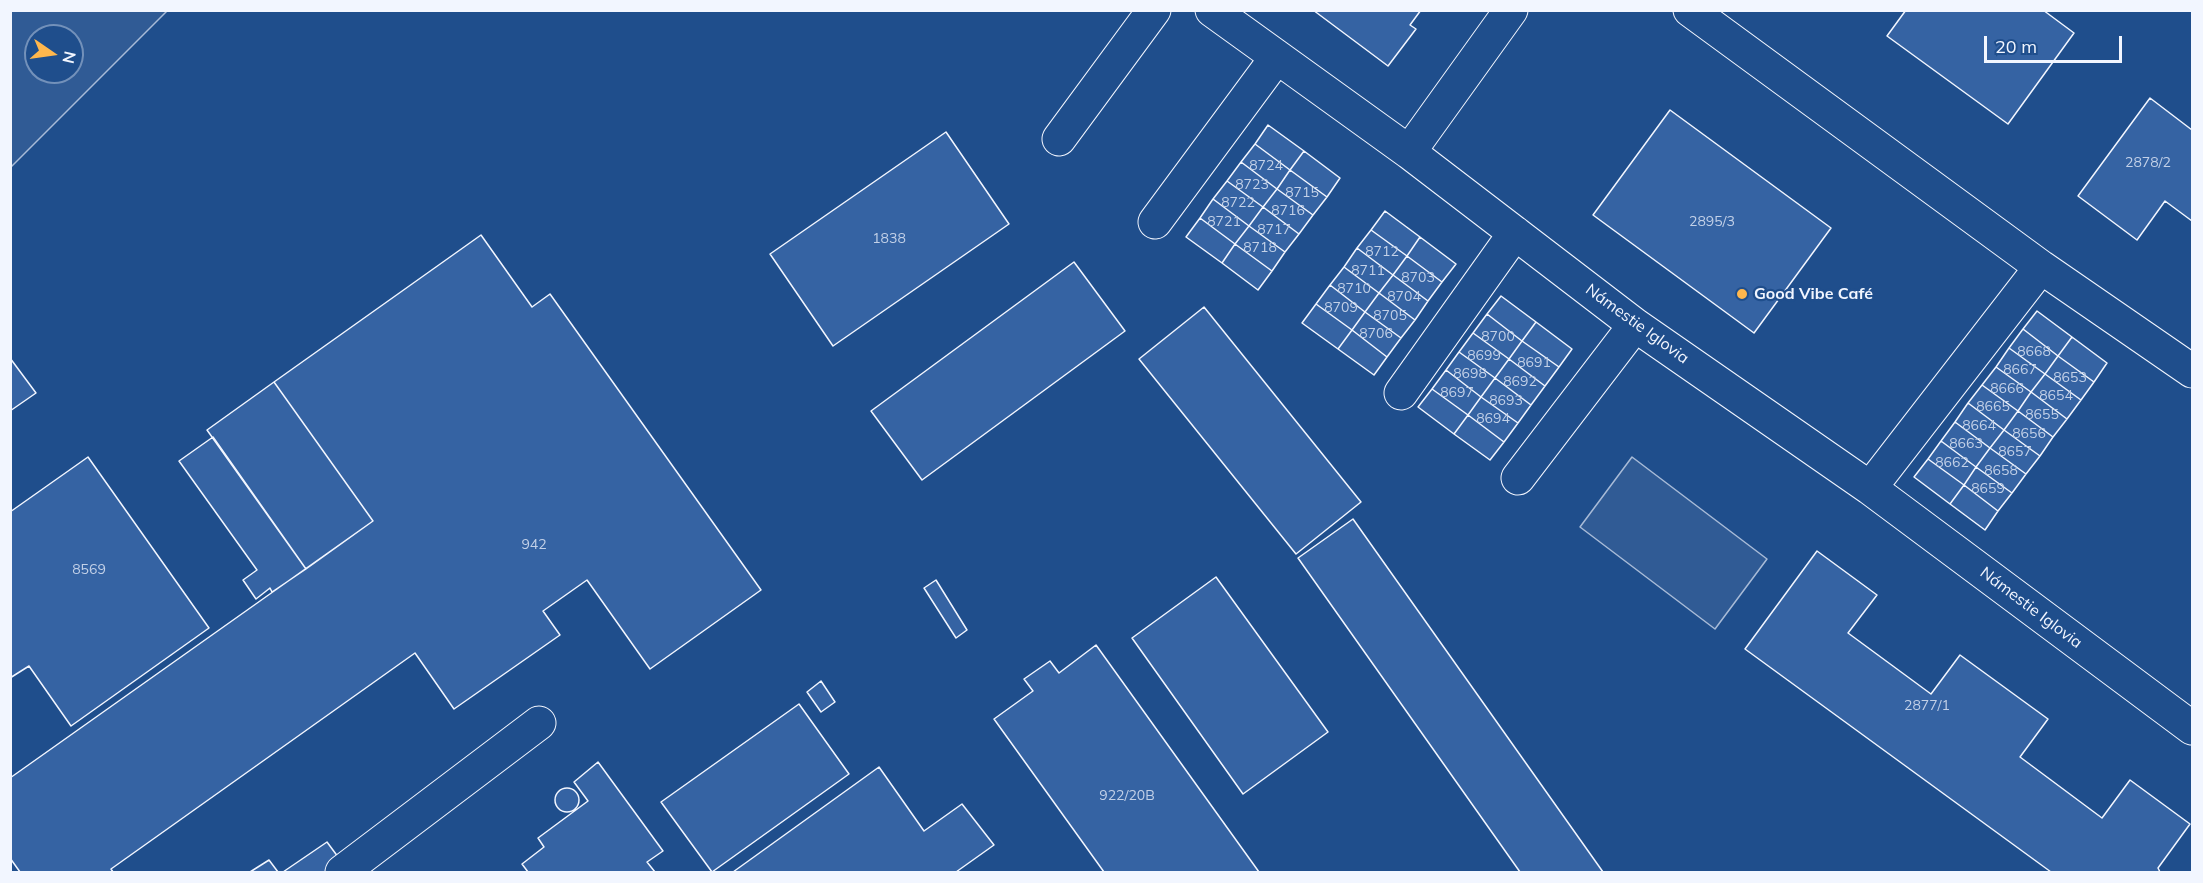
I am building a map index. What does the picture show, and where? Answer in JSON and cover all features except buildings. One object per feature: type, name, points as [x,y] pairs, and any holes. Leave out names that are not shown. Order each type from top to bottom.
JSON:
[{"type":"street","points":[[1059,140],[1154,10]]},
{"type":"street","name":"Námestie Iglovia","points":[[1212,10],[1409,152],[1635,325],[1870,488],[2193,728]]},
{"type":"street","points":[[1409,152],[1511,10]]},
{"type":"street","points":[[1690,10],[2041,267],[2193,371]]},
{"type":"street","points":[[1155,222],[1277,57]]},
{"type":"street","points":[[1401,393],[1515,233]]},
{"type":"street","points":[[1870,488],[2041,267]]},
{"type":"street","points":[[1518,478],[1635,325]]},
{"type":"street","points":[[342,873],[538,723]]},
{"type":"shaded area","points":[[11,10],[167,11],[11,167]]},
{"type":"shaded area","points":[[1632,457],[1767,559],[1715,629],[1580,527]]},
{"type":"place","name":"Good Vibe Café","points":[[1742,294]]}]
